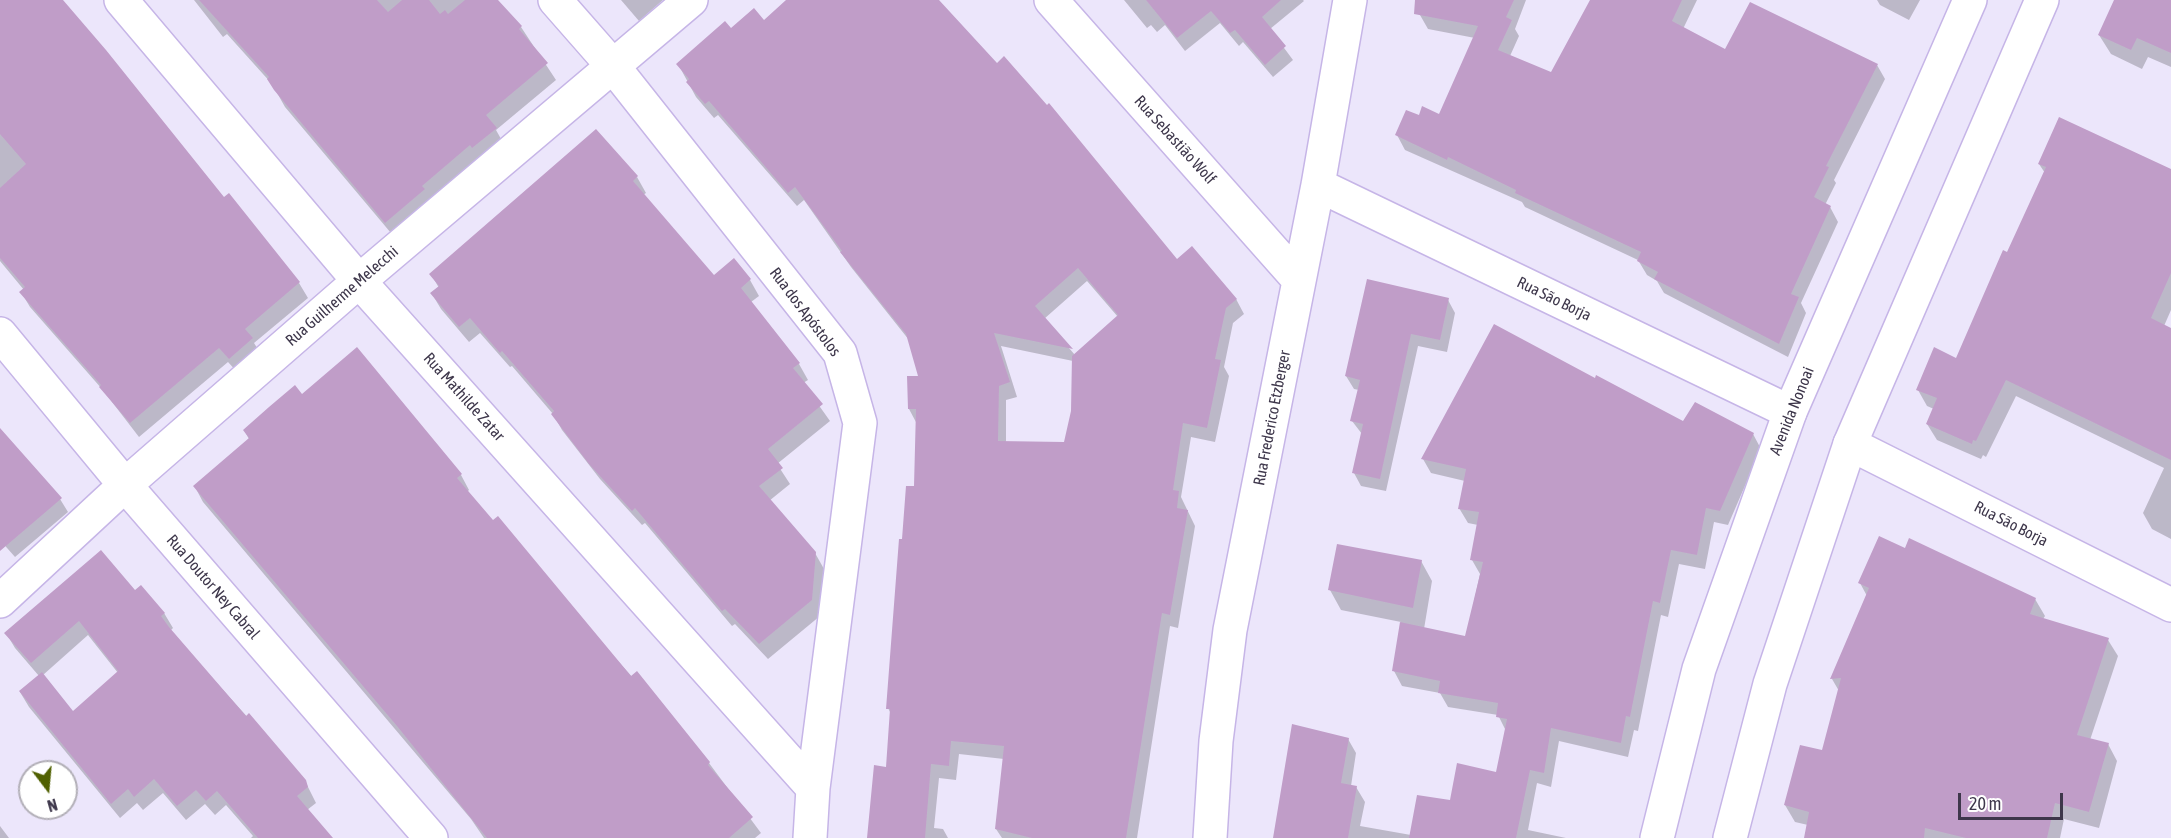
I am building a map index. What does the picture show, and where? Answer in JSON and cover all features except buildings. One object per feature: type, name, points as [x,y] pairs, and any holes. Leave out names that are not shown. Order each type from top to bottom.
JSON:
[{"type":"street","name":"Rua Mathilde Zatar","points":[[122,0],[359,281],[813,788]]},
{"type":"street","name":"Rua dos Apóstolos","points":[[555,0],[612,65],[840,353],[860,423],[813,788],[810,838]]},
{"type":"street","name":"Rua Guilherme Melecchi","points":[[0,602],[125,485],[359,281],[691,0]]},
{"type":"street","name":"Rua Sebastião Wolf","points":[[1052,0],[1299,280]]},
{"type":"street","name":"Rua Frederico Etzberger","points":[[1210,838],[1215,741],[1230,630],[1318,185],[1350,0]]},
{"type":"street","name":"Avenida Nonoai","points":[[1657,838],[1699,669],[1790,412],[1970,0]]},
{"type":"street","points":[[1730,838],[1770,684],[1850,444],[2042,0]]},
{"type":"street","name":"Rua São Borja","points":[[1318,185],[1790,412]]},
{"type":"street","name":"Rua Doutor Ney Cabral","points":[[0,334],[125,485],[430,838]]},
{"type":"street","name":"Rua São Borja","points":[[1850,444],[2171,605]]}]
